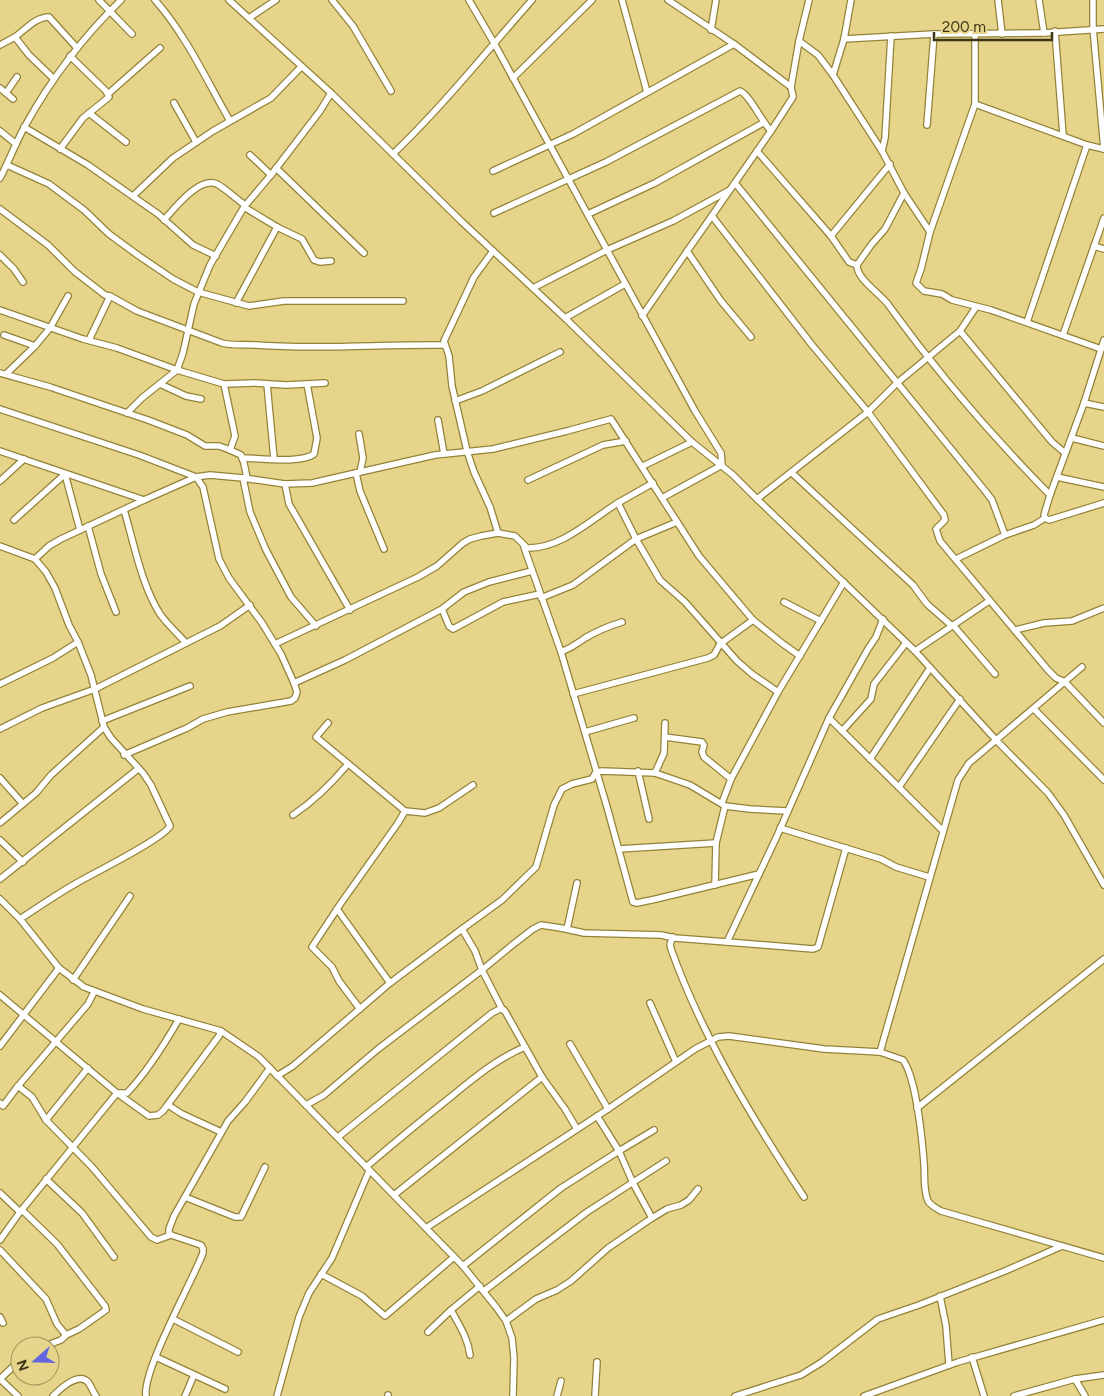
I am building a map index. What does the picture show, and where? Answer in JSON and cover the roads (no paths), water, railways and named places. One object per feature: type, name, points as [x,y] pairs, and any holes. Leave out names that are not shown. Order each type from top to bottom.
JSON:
[{"type":"street","points":[[99,0],[132,34]]},
{"type":"street","points":[[0,178],[24,127],[54,79],[70,56],[121,0]]},
{"type":"street","points":[[155,0],[185,42],[230,121]]},
{"type":"street","points":[[229,0],[331,93],[692,442],[741,481],[757,499],[915,651],[996,740],[1057,803],[1104,885]]},
{"type":"street","points":[[249,18],[276,0]]},
{"type":"street","points":[[332,0],[353,26],[391,91]]},
{"type":"street","points":[[469,0],[550,144],[695,411],[719,448],[722,465]]},
{"type":"street","points":[[394,154],[418,130],[532,0]]},
{"type":"street","points":[[513,78],[592,0]]},
{"type":"street","points":[[622,0],[647,92]]},
{"type":"street","points":[[668,0],[734,44],[791,87]]},
{"type":"street","points":[[711,30],[716,0]]},
{"type":"street","points":[[642,316],[771,131],[793,96],[791,87],[798,41],[809,0]]},
{"type":"street","points":[[833,75],[844,39],[852,0]]},
{"type":"street","points":[[998,0],[1002,34]]},
{"type":"street","points":[[1039,0],[1044,33]]},
{"type":"street","points":[[975,104],[1087,145],[1104,149],[1093,28],[1093,0]]},
{"type":"street","points":[[0,45],[15,37],[34,22],[44,17],[50,17],[77,48]]},
{"type":"street","points":[[844,39],[934,34],[1044,33],[1104,28]]},
{"type":"street","points":[[1055,32],[1063,135]]},
{"type":"street","points":[[927,125],[934,34]]},
{"type":"street","points":[[975,34],[975,104],[930,232],[916,283],[924,291],[942,294],[952,300],[1027,322],[1101,349]]},
{"type":"street","points":[[882,151],[886,129],[891,36]]},
{"type":"street","points":[[15,37],[29,55],[54,79]]},
{"type":"street","points":[[798,41],[818,55],[833,75],[882,151],[904,193],[930,232]]},
{"type":"street","points":[[492,171],[573,134],[734,44]]},
{"type":"street","points":[[60,149],[73,130],[89,113],[107,99],[108,94],[160,48]]},
{"type":"street","points":[[70,56],[108,94]]},
{"type":"street","points":[[133,196],[172,158],[230,121],[250,112],[271,98],[301,67]]},
{"type":"street","points":[[6,94],[17,77]]},
{"type":"street","points":[[0,88],[13,99]]},
{"type":"street","points":[[494,213],[569,180],[740,91],[746,94],[763,123],[771,131]]},
{"type":"street","points":[[127,413],[142,398],[177,370],[198,292],[216,256],[244,206],[271,175],[320,111],[331,93]]},
{"type":"street","points":[[174,103],[196,142]]},
{"type":"street","points":[[89,113],[126,142]]},
{"type":"street","points":[[588,214],[655,183],[763,123]]},
{"type":"street","points":[[24,127],[88,164],[133,196],[193,245],[216,256]]},
{"type":"street","points":[[0,131],[16,144]]},
{"type":"street","points":[[1027,322],[1087,145]]},
{"type":"street","points":[[757,151],[830,236],[849,262],[857,266]]},
{"type":"street","points":[[250,155],[271,175]]},
{"type":"street","points":[[7,164],[49,184],[84,210],[109,234],[138,256],[173,279],[198,292],[249,306],[284,301],[403,301]]},
{"type":"street","points":[[830,236],[890,164]]},
{"type":"street","points":[[276,168],[364,253]]},
{"type":"street","points":[[735,182],[986,492],[992,500],[1005,535]]},
{"type":"street","points":[[164,220],[184,197],[196,188],[211,183],[218,185],[244,206],[277,228],[302,239],[314,260],[320,262],[331,261]]},
{"type":"street","points":[[533,288],[607,250],[673,221],[730,190]]},
{"type":"street","points":[[904,193],[885,229],[871,245],[857,266],[858,272],[883,298],[904,330],[1009,453],[1050,494]]},
{"type":"street","points":[[0,209],[48,245],[74,271],[105,296],[110,296],[138,311],[230,346],[248,344],[279,347],[444,345]]},
{"type":"street","points":[[712,216],[812,345],[868,412],[946,517],[937,526],[936,531],[940,541],[1056,678],[1066,682],[1103,721]]},
{"type":"street","points":[[1063,335],[1104,218]]},
{"type":"street","points":[[236,303],[277,228]]},
{"type":"street","points":[[1094,246],[1104,249]]},
{"type":"street","points":[[493,251],[474,277],[445,338],[444,345],[450,356],[452,386],[466,451],[490,507],[498,533]]},
{"type":"street","points":[[688,251],[721,301],[751,336]]},
{"type":"street","points":[[0,255],[14,269],[23,282]]},
{"type":"street","points":[[565,318],[625,284]]},
{"type":"street","points":[[3,374],[35,346],[50,328],[68,296]]},
{"type":"street","points":[[89,340],[110,296]]},
{"type":"street","points":[[757,499],[868,412],[897,383],[960,331],[976,307]]},
{"type":"street","points":[[0,310],[224,384],[325,383]]},
{"type":"street","points":[[960,331],[1052,442],[1065,453]]},
{"type":"street","points":[[4,335],[35,346]]},
{"type":"street","points":[[1045,518],[1044,514],[1050,494],[1101,360],[1101,349],[1104,340]]},
{"type":"street","points":[[455,402],[482,391],[560,352]]},
{"type":"street","points":[[3,374],[127,413],[187,435],[205,446],[219,446],[241,455],[250,512],[266,550],[291,597],[316,626]]},
{"type":"street","points":[[160,384],[186,396],[202,399]]},
{"type":"street","points":[[224,384],[235,436],[230,450]]},
{"type":"street","points":[[267,384],[274,459]]},
{"type":"street","points":[[242,458],[296,459],[309,458],[314,454],[316,438],[307,384]]},
{"type":"street","points":[[1084,403],[1104,407]]},
{"type":"street","points":[[0,410],[139,455],[196,478],[203,487],[219,559],[234,586],[250,605],[275,644],[294,683],[297,692],[295,698],[291,700],[227,712],[203,719],[187,728],[124,755]]},
{"type":"street","points":[[36,559],[49,546],[80,530],[196,478],[210,475],[285,484],[312,483],[444,454],[493,448],[567,431],[608,418],[613,420],[699,556],[754,620],[800,656]]},
{"type":"street","points":[[438,420],[444,454]]},
{"type":"street","points":[[358,434],[363,458],[358,473],[360,491],[384,549]]},
{"type":"street","points":[[1072,438],[1104,446]]},
{"type":"street","points":[[528,480],[603,445],[626,441]]},
{"type":"street","points":[[643,466],[692,442]]},
{"type":"street","points":[[0,451],[144,500]]},
{"type":"street","points":[[0,481],[24,459]]},
{"type":"street","points":[[662,498],[722,465]]},
{"type":"street","points":[[792,473],[913,585],[927,604],[953,626],[995,674]]},
{"type":"street","points":[[14,520],[65,474]]},
{"type":"street","points":[[65,474],[80,530]]},
{"type":"street","points":[[1056,478],[1104,487]]},
{"type":"street","points":[[524,547],[537,547],[562,538],[653,483]]},
{"type":"street","points":[[285,484],[289,504],[350,610]]},
{"type":"street","points":[[618,503],[660,580],[684,602],[720,644],[752,674],[778,692]]},
{"type":"street","points":[[956,559],[1005,535],[1034,525],[1045,518],[1049,520],[1104,503]]},
{"type":"street","points":[[124,510],[140,565],[154,602],[161,615],[186,643]]},
{"type":"street","points":[[442,608],[449,626],[453,629],[503,602],[540,596],[573,585],[636,539],[677,522]]},
{"type":"street","points":[[88,526],[101,574],[116,612]]},
{"type":"street","points":[[275,644],[418,577],[437,566],[470,539],[498,533],[515,536],[524,547],[560,652],[619,849],[632,900],[635,903],[759,874]]},
{"type":"street","points":[[0,546],[36,559],[55,588],[91,674],[103,724],[124,755],[151,785],[168,818],[170,826],[169,829],[141,847],[80,881],[20,919]]},
{"type":"street","points":[[294,683],[345,660],[442,608],[464,592],[489,582],[532,571]]},
{"type":"street","points":[[716,885],[716,843],[723,804],[732,779],[778,692],[844,582]]},
{"type":"street","points":[[915,651],[989,601]]},
{"type":"street","points":[[784,602],[821,621]]},
{"type":"street","points":[[0,729],[42,708],[95,689],[220,626],[250,605]]},
{"type":"street","points":[[1015,630],[1044,623],[1072,621],[1104,608]]},
{"type":"street","points":[[728,942],[829,718],[876,637],[883,619]]},
{"type":"street","points":[[573,694],[708,658],[714,655],[720,644],[754,620]]},
{"type":"street","points":[[560,652],[575,646],[605,628],[622,622]]},
{"type":"street","points":[[0,684],[53,658],[78,642]]},
{"type":"street","points":[[842,731],[871,699],[874,684],[906,643]]},
{"type":"street","points":[[880,1052],[962,770],[1082,667]]},
{"type":"street","points":[[870,759],[930,668]]},
{"type":"street","points":[[0,823],[36,793],[51,775],[103,724],[190,686]]},
{"type":"street","points":[[899,788],[960,699]]},
{"type":"street","points":[[1034,709],[1104,780]]},
{"type":"street","points":[[585,732],[634,718]]},
{"type":"street","points":[[829,718],[943,831]]},
{"type":"street","points":[[310,743],[313,737],[316,737],[328,723]]},
{"type":"street","points":[[655,773],[664,752],[665,723]]},
{"type":"street","points":[[316,737],[405,811],[425,814],[439,808],[473,785]]},
{"type":"street","points":[[665,738],[702,742],[704,745],[702,752],[704,757],[732,779]]},
{"type":"street","points":[[293,815],[317,795],[348,764]]},
{"type":"street","points":[[0,880],[138,769]]},
{"type":"street","points":[[277,1076],[293,1066],[390,983],[502,900],[536,867],[554,805],[562,789],[592,778],[596,772],[638,771],[655,773],[690,785],[723,804],[750,809],[787,811]]},
{"type":"street","points":[[638,771],[649,819]]},
{"type":"street","points":[[0,778],[23,804]]},
{"type":"street","points":[[360,1009],[339,981],[332,967],[312,947],[405,811]]},
{"type":"street","points":[[780,828],[930,877]]},
{"type":"street","points":[[0,840],[22,862]]},
{"type":"street","points":[[619,849],[716,843]]},
{"type":"street","points":[[306,1105],[324,1095],[378,1049],[482,970],[494,958],[541,925],[584,933],[661,935],[812,949],[818,947],[846,848]]},
{"type":"street","points":[[567,929],[577,884]]},
{"type":"street","points":[[73,980],[130,896]]},
{"type":"street","points":[[0,899],[20,919],[59,968],[73,980],[94,992],[143,1009],[221,1031],[247,1048],[270,1068],[463,1266],[506,1320],[514,1348],[513,1396]]},
{"type":"street","points":[[337,909],[390,983]]},
{"type":"street","points":[[462,928],[502,1009],[542,1076],[577,1129]]},
{"type":"street","points":[[673,937],[670,944],[671,949],[696,1012],[710,1040],[763,1135],[804,1197]]},
{"type":"street","points":[[917,1108],[1104,959]]},
{"type":"street","points":[[1,1044],[59,968]]},
{"type":"street","points":[[1,1106],[88,1004],[94,992]]},
{"type":"street","points":[[0,995],[117,1093],[149,1116],[158,1116],[168,1105],[221,1031]]},
{"type":"street","points":[[650,1003],[676,1062]]},
{"type":"street","points":[[338,1137],[492,1013],[502,1009]]},
{"type":"street","points":[[117,1093],[127,1093],[135,1085],[159,1052],[179,1018]]},
{"type":"street","points":[[426,1228],[710,1040],[718,1036],[729,1036],[824,1049],[880,1052],[899,1057],[906,1064],[913,1084],[927,1199],[931,1205],[941,1211],[1104,1258]]},
{"type":"street","points":[[570,1044],[608,1109]]},
{"type":"street","points":[[277,1396],[299,1317],[309,1293],[332,1258],[367,1169],[403,1135],[471,1080],[510,1053],[525,1047]]},
{"type":"street","points":[[46,1120],[88,1068]]},
{"type":"street","points":[[171,1235],[168,1228],[228,1120],[245,1102],[270,1068]]},
{"type":"street","points":[[394,1195],[542,1076]]},
{"type":"street","points":[[18,1086],[32,1097],[46,1120],[92,1167],[151,1237],[157,1240],[171,1235],[201,1245],[204,1249],[201,1260],[156,1357],[145,1388],[146,1396]]},
{"type":"street","points":[[0,1240],[46,1179],[117,1093]]},
{"type":"street","points":[[168,1105],[182,1114],[221,1132]]},
{"type":"street","points":[[597,1116],[619,1151],[633,1183],[652,1218]]},
{"type":"street","points":[[463,1266],[561,1188],[654,1130]]},
{"type":"street","points":[[428,1332],[451,1310],[587,1212],[666,1161]]},
{"type":"street","points":[[185,1197],[241,1218],[265,1167]]},
{"type":"street","points":[[46,1179],[82,1213],[114,1257]]},
{"type":"street","points":[[506,1320],[536,1299],[557,1290],[571,1281],[608,1248],[652,1218],[689,1200],[698,1189]]},
{"type":"street","points":[[0,1192],[57,1244],[106,1308],[104,1312],[60,1340]]},
{"type":"street","points":[[735,1396],[801,1374],[822,1362],[878,1318],[1006,1271],[1062,1246]]},
{"type":"street","points":[[0,1250],[46,1299],[57,1324],[66,1335]]},
{"type":"street","points":[[321,1274],[362,1296],[386,1316],[454,1257]]},
{"type":"street","points":[[940,1296],[946,1326],[949,1365]]},
{"type":"street","points":[[451,1310],[464,1332],[470,1355]]},
{"type":"street","points":[[173,1319],[238,1352]]},
{"type":"street","points":[[864,1396],[972,1357],[1104,1320]]},
{"type":"street","points":[[156,1357],[225,1389]]},
{"type":"street","points":[[972,1357],[984,1396]]},
{"type":"street","points":[[595,1396],[597,1362]]},
{"type":"street","points":[[10,1370],[0,1379],[18,1396]]},
{"type":"street","points":[[185,1396],[194,1375]]},
{"type":"street","points":[[1014,1396],[1075,1379],[1104,1375]]},
{"type":"street","points":[[53,1396],[79,1378],[87,1381],[96,1396]]},
{"type":"street","points":[[1075,1379],[1085,1396]]},
{"type":"street","points":[[557,1396],[561,1381]]}]
